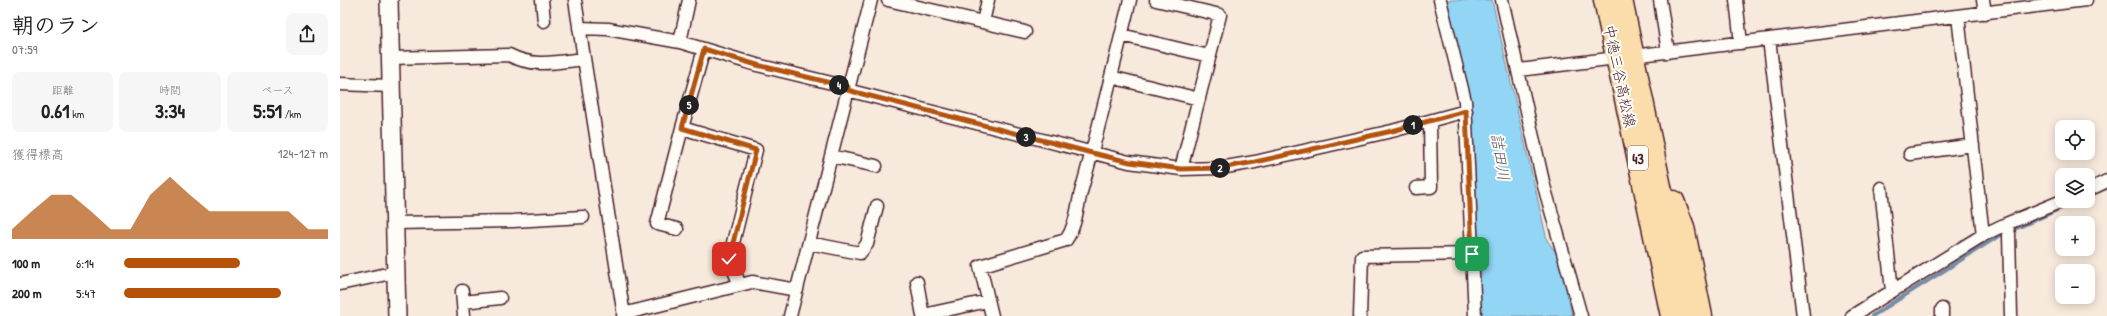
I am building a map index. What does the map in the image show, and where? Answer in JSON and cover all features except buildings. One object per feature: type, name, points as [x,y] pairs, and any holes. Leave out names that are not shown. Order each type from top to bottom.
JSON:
[{"type":"main road","name":"中徳三谷高松線","points":[[1604,0],[1656,157],[1688,316]]},
{"type":"main road","name":"中徳三谷高松線","points":[[1622,0],[1624,58],[1641,174],[1671,316]]},
{"type":"main road","points":[[1656,157],[1684,227],[1702,316]]},
{"type":"main road","points":[[1641,174],[1638,208],[1658,316]]},
{"type":"street","points":[[389,0],[397,316]]},
{"type":"street","points":[[542,0],[544,21]]},
{"type":"street","points":[[575,0],[623,315],[752,282],[797,290]]},
{"type":"street","points":[[680,42],[689,0]]},
{"type":"street","points":[[790,316],[871,0]]},
{"type":"street","points":[[888,0],[1024,32]]},
{"type":"street","points":[[983,22],[988,0]]},
{"type":"street","points":[[992,316],[980,266],[1066,240],[1073,231],[1076,209],[1092,153],[1130,0]]},
{"type":"street","points":[[1156,0],[1220,15],[1181,169]]},
{"type":"street","points":[[1440,0],[1466,111],[1475,316]]},
{"type":"street","points":[[1502,0],[1519,70],[1545,192],[1581,316]]},
{"type":"street","points":[[1660,0],[1668,52]]},
{"type":"street","points":[[1736,0],[1741,43]]},
{"type":"street","points":[[1983,0],[1985,12]]},
{"type":"street","points":[[1519,70],[2086,0]]},
{"type":"street","points":[[1958,16],[1983,235]]},
{"type":"street","points":[[579,28],[608,29],[680,42],[757,65],[1092,153],[1130,162],[1181,169],[1220,168],[1255,162],[1430,121],[1466,111]]},
{"type":"street","points":[[1121,35],[1210,56]]},
{"type":"street","points":[[1769,39],[1803,316]]},
{"type":"street","points":[[677,229],[657,224],[704,49]]},
{"type":"street","points":[[390,58],[509,55],[520,60],[543,64],[584,59]]},
{"type":"street","points":[[1111,77],[1199,99]]},
{"type":"street","points":[[340,84],[390,86]]},
{"type":"street","points":[[1416,188],[1436,187],[1430,121]]},
{"type":"street","points":[[682,128],[756,150],[729,259],[740,285]]},
{"type":"street","points":[[1910,154],[1973,145]]},
{"type":"street","points":[[831,156],[876,166]]},
{"type":"street","points":[[2095,187],[2107,181]]},
{"type":"street","points":[[1881,188],[1892,291]]},
{"type":"street","points":[[1852,316],[1983,235],[2055,204]]},
{"type":"street","points":[[809,243],[860,253],[867,244],[877,206]]},
{"type":"street","points":[[394,223],[513,221],[583,217]]},
{"type":"street","points":[[2006,224],[2009,234],[2011,316]]},
{"type":"street","points":[[1360,316],[1362,256],[1472,254]]},
{"type":"street","points":[[340,284],[396,272]]},
{"type":"street","points":[[917,282],[923,316],[988,301]]},
{"type":"street","points":[[464,316],[462,297],[500,298]]},
{"type":"water","name":"詰田川","points":[[1445,0],[1492,0],[1547,240],[1564,264],[1572,316],[1481,316],[1469,102]]},
{"type":"waterway","points":[[2095,193],[2107,188]]},
{"type":"waterway","points":[[1872,316],[1997,237],[2061,208]]},
{"type":"route","points":[[729,259],[756,150],[682,128],[704,49],[757,65],[848,87],[847,90],[973,124],[1130,162],[1181,169],[1220,168],[1255,162],[1392,131],[1466,111],[1472,254]]}]
